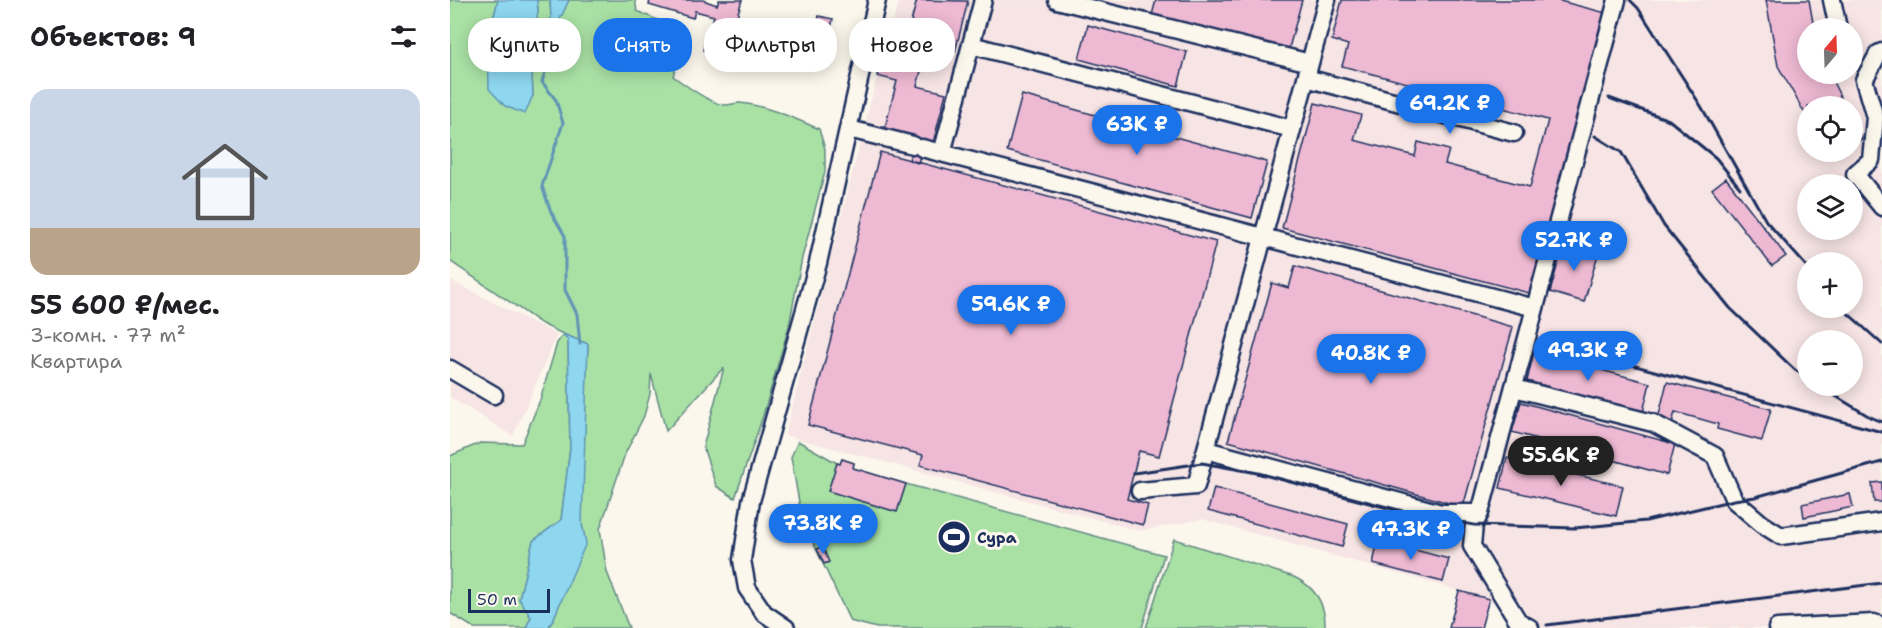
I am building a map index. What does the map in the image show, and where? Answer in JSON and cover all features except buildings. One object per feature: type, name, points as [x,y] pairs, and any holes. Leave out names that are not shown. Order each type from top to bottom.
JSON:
[{"type":"street","points":[[786,628],[764,613],[747,588],[742,560],[751,501],[818,263],[877,0]]},
{"type":"street","points":[[942,153],[983,0]]},
{"type":"street","points":[[1057,0],[1308,70],[1514,133]]},
{"type":"street","points":[[1140,491],[1196,486],[1327,0]]},
{"type":"street","points":[[1530,628],[1518,621],[1472,546],[1474,525],[1480,513],[1617,0]]},
{"type":"street","points":[[1832,0],[1836,18]]},
{"type":"street","points":[[971,45],[1292,129]]},
{"type":"street","points":[[1882,52],[1878,54],[1864,80],[1875,117],[1871,160],[1855,174],[1882,207]]},
{"type":"street","points":[[849,129],[1535,308]]},
{"type":"street","points":[[450,369],[494,395]]},
{"type":"street","points":[[1514,388],[1653,423],[1715,456],[1734,500],[1762,524],[1781,536],[1882,522]]},
{"type":"street","points":[[1206,450],[1441,513],[1480,513]]},
{"type":"street","points":[[1777,628],[1874,623],[1882,626]]},
{"type":"shaded area","points":[[900,0],[1882,0],[1882,628],[1518,628],[1489,599],[1202,519],[1140,531],[785,435],[878,72],[955,72],[955,18],[894,18]]},
{"type":"shaded area","points":[[450,280],[557,335],[513,436],[450,397]]},
{"type":"green space","points":[[450,0],[498,0],[493,18],[468,18],[468,72],[515,72],[533,95],[532,72],[581,72],[581,18],[560,18],[569,0],[635,0],[637,11],[653,18],[593,18],[593,72],[674,72],[673,76],[698,94],[719,104],[739,103],[759,106],[819,129],[825,149],[825,172],[802,258],[789,326],[763,416],[735,498],[716,486],[703,447],[724,367],[666,431],[651,374],[650,394],[644,416],[625,454],[600,529],[607,572],[629,628],[548,628],[585,543],[581,504],[588,344],[542,324],[450,261]]},
{"type":"green space","points":[[537,0],[550,0],[551,18],[537,18]]},
{"type":"green space","points":[[563,334],[568,340],[570,448],[561,520],[533,541],[519,599],[531,617],[526,628],[474,628],[450,613],[450,456],[480,443],[522,444],[540,400],[557,343]]},
{"type":"green space","name":"Сура","points":[[798,441],[840,464],[842,459],[854,463],[853,468],[906,484],[1164,555],[1142,628],[877,628],[850,621],[802,519],[791,457]]},
{"type":"green space","points":[[1174,539],[1301,581],[1318,597],[1324,611],[1325,628],[1146,628]]},
{"type":"water","points":[[498,0],[537,0],[537,18],[493,18]]},
{"type":"water","points":[[550,0],[569,0],[560,18],[551,18]]},
{"type":"water","points":[[489,72],[532,72],[533,95],[525,114],[505,106],[489,89]]},
{"type":"water","points":[[563,334],[588,344],[582,524],[586,543],[548,628],[526,628],[531,617],[519,599],[533,541],[561,520],[570,448],[568,340]]},
{"type":"waterway","points":[[545,72],[542,82],[556,100],[563,123],[542,186],[551,212],[565,236],[565,290],[577,314],[580,344]]},
{"type":"railway","points":[[1630,0],[1638,8],[1701,106],[1766,221],[1797,256]]},
{"type":"railway","points":[[1609,98],[1669,120],[1716,158],[1740,188]]},
{"type":"railway","points":[[1595,136],[1621,152],[1664,226],[1730,308],[1797,371]]},
{"type":"railway","points":[[1853,318],[1882,344]]},
{"type":"railway","points":[[1546,342],[1882,432]]},
{"type":"railway","points":[[1835,396],[1882,422]]},
{"type":"railway","points":[[1134,473],[1202,463],[1258,473],[1414,514],[1474,525],[1575,528],[1646,521],[1755,497],[1882,462]]},
{"type":"railway","points":[[1547,625],[1882,583]]},
{"type":"place","name":"Сура","points":[[954,537]]}]
